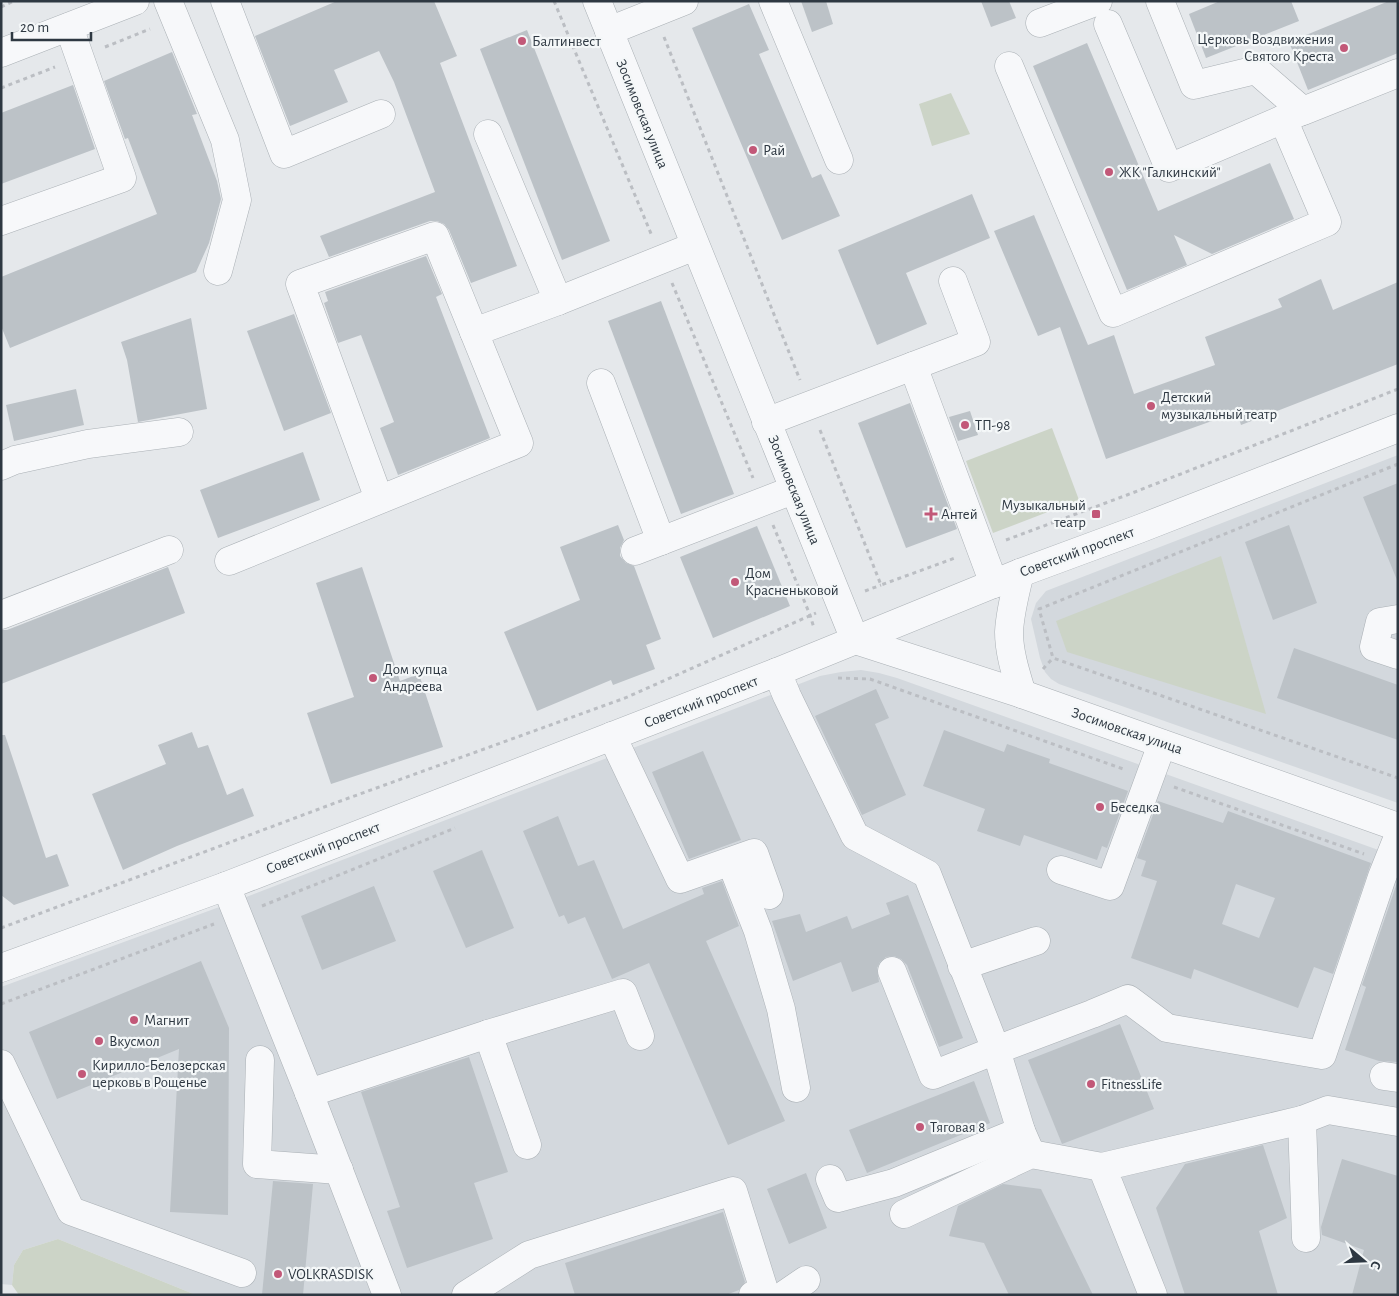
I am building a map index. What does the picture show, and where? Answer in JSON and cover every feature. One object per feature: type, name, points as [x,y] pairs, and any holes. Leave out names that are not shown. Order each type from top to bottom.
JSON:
[{"type":"street","points":[[225,1],[284,154],[381,114]]},
{"type":"street","name":"Зосимовская улица","points":[[597,1],[855,640],[1022,694],[1398,827]]},
{"type":"street","points":[[608,31],[684,1]]},
{"type":"street","points":[[773,1],[839,160]]},
{"type":"street","points":[[1009,66],[1113,313],[1326,222],[1293,115],[1256,70],[1194,85],[1160,1]]},
{"type":"street","points":[[1,53],[69,27],[95,8],[131,2]]},
{"type":"street","points":[[172,10],[225,140],[237,200],[218,271]]},
{"type":"street","points":[[1040,23],[1103,12],[1169,168],[1398,73]]},
{"type":"street","points":[[1,221],[122,178],[69,27]]},
{"type":"street","points":[[488,134],[558,301]]},
{"type":"street","points":[[228,561],[519,443],[434,236],[300,284],[379,499]]},
{"type":"street","points":[[474,332],[558,301],[695,246]]},
{"type":"street","points":[[766,422],[976,342],[953,281]]},
{"type":"street","points":[[913,366],[994,584]]},
{"type":"street","points":[[601,383],[661,541]]},
{"type":"street","name":"Советский проспект","points":[[4,960],[226,886],[822,655],[1020,573],[1139,529],[1398,428]]},
{"type":"street","points":[[1,466],[15,460],[88,444],[179,432]]},
{"type":"street","points":[[635,551],[793,490]]},
{"type":"street","points":[[1,615],[168,550]]},
{"type":"street","points":[[1020,573],[1012,604],[1009,633],[1013,663],[1022,694]]},
{"type":"street","points":[[1398,619],[1380,622],[1374,647],[1398,655]]},
{"type":"street","points":[[777,672],[786,696],[855,836],[927,874],[996,1050],[1026,1143]]},
{"type":"street","points":[[612,736],[680,879],[754,854],[769,894]]},
{"type":"street","points":[[1062,870],[1110,886],[1162,744]]},
{"type":"street","points":[[892,971],[933,1075],[1128,999],[1167,1028],[1322,1055],[1398,837]]},
{"type":"street","points":[[730,862],[758,931],[781,1009],[796,1088]]},
{"type":"street","points":[[226,886],[387,1295]]},
{"type":"street","points":[[962,966],[1036,941]]},
{"type":"street","points":[[309,1093],[488,1034],[623,993],[640,1036]]},
{"type":"street","points":[[488,1034],[527,1146]]},
{"type":"street","points":[[260,1060],[257,1164],[339,1170]]},
{"type":"street","points":[[1,1064],[71,1211],[242,1273]]},
{"type":"street","points":[[830,1179],[838,1198],[1026,1143],[1102,1167],[1302,1120],[1328,1110],[1398,1122]]},
{"type":"street","points":[[1302,1120],[1306,1238]]},
{"type":"street","points":[[904,1214],[1026,1143]]},
{"type":"street","points":[[1102,1167],[1153,1295]]},
{"type":"street","points":[[466,1295],[529,1255],[733,1191],[764,1290],[753,1295]]},
{"type":"street","points":[[784,1295],[806,1280]]},
{"type":"path","points":[[1,7],[14,1]]},
{"type":"path","points":[[554,1],[810,615],[830,679],[870,678],[1388,863]]},
{"type":"path","points":[[1,88],[80,57],[172,10]]},
{"type":"path","points":[[1398,464],[1039,609],[1053,658],[1398,778]]},
{"type":"path","points":[[1,928],[335,803],[625,698],[881,585]]},
{"type":"path","points":[[1,1004],[238,915],[459,827]]},
{"type":"shaded area","points":[[951,93],[970,134],[932,146],[919,104]]},
{"type":"shaded area","points":[[1052,428],[1079,500],[993,533],[966,461]]},
{"type":"shaded area","points":[[1398,455],[1398,803],[1059,684],[1045,672],[1031,619],[1036,603],[1046,591]]},
{"type":"shaded area","points":[[1221,556],[1266,714],[1067,652],[1056,621]]},
{"type":"shaded area","points":[[861,670],[897,678],[1398,857],[1398,1295],[196,1295],[58,1239],[23,1250],[14,1265],[12,1285],[1,1284],[1,987],[233,902],[820,676]]},
{"type":"shaded area","points":[[58,1239],[196,1295],[19,1295],[12,1285],[14,1265],[23,1250]]},
{"type":"building","points":[[337,1],[434,1],[457,56],[440,63],[517,266],[471,283],[449,230],[444,224],[437,221],[430,221],[329,257],[320,236],[435,192],[394,82],[379,51],[334,70],[348,102],[290,126],[255,36]]},
{"type":"building","points":[[801,1],[826,1],[833,24],[812,32]]},
{"type":"building","points":[[981,1],[1009,1],[1016,18],[991,27]]},
{"type":"building","points":[[1220,1],[1291,1],[1299,21],[1206,58],[1189,14]]},
{"type":"building","name":"Церковь Воздвижения Святого Креста","points":[[1389,1],[1398,1],[1398,53],[1308,90],[1289,42]]},
{"type":"building","points":[[749,4],[769,50],[759,54],[812,178],[821,174],[840,216],[782,240],[692,28]]},
{"type":"building","points":[[527,30],[610,241],[562,260],[480,49]]},
{"type":"building","name":"ЖК \"Галкинский\"","points":[[1087,43],[1158,211],[1270,163],[1294,219],[1212,254],[1174,235],[1187,265],[1127,290],[1033,66]]},
{"type":"building","points":[[172,52],[197,114],[192,115],[217,181],[221,199],[209,243],[196,272],[10,348],[1,326],[1,277],[157,214],[128,138],[125,139],[104,81]]},
{"type":"building","points":[[73,85],[95,149],[1,184],[1,113]]},
{"type":"building","points":[[972,194],[990,238],[906,273],[927,324],[877,345],[838,250]]},
{"type":"building","points":[[1034,215],[1088,345],[1114,335],[1134,394],[1215,365],[1205,337],[1282,307],[1278,299],[1321,279],[1333,310],[1398,282],[1398,364],[1241,425],[1237,412],[1106,459],[1060,327],[1038,336],[994,231]]},
{"type":"building","points":[[426,256],[442,294],[436,297],[490,438],[398,475],[380,428],[394,422],[361,335],[338,343],[324,303],[328,301],[325,292]]},
{"type":"building","points":[[661,301],[734,494],[681,514],[608,321]]},
{"type":"building","points":[[294,314],[331,413],[284,431],[247,331]]},
{"type":"building","points":[[191,318],[207,409],[138,422],[127,360],[121,342]]},
{"type":"building","points":[[76,389],[84,425],[14,441],[6,405]]},
{"type":"building","points":[[910,403],[957,529],[906,548],[858,423]]},
{"type":"building","name":"ТП-98","points":[[970,411],[978,435],[958,441],[949,417]]},
{"type":"building","points":[[303,452],[320,500],[218,538],[200,490]]},
{"type":"building","points":[[1398,483],[1398,580],[1397,580],[1363,497]]},
{"type":"building","points":[[618,525],[624,540],[620,548],[620,556],[626,563],[634,566],[661,639],[646,645],[655,669],[613,685],[611,680],[537,711],[504,632],[580,600],[560,547]]},
{"type":"building","points":[[1289,525],[1317,603],[1273,620],[1245,542]]},
{"type":"building","name":"Дом Красненьковой","points":[[757,526],[790,606],[713,638],[680,557]]},
{"type":"building","points":[[168,567],[185,613],[1,684],[1,630],[7,630]]},
{"type":"building","name":"Дом купца Андреева","points":[[362,567],[400,681],[419,674],[443,747],[331,784],[307,713],[354,697],[316,583]]},
{"type":"building","points":[[1294,648],[1398,685],[1398,740],[1277,698]]},
{"type":"building","points":[[876,689],[889,718],[875,724],[906,795],[862,815],[815,716]]},
{"type":"building","points":[[944,730],[1004,752],[1007,744],[1050,759],[1049,763],[1128,791],[1107,848],[1102,846],[1097,860],[1024,835],[1020,846],[977,831],[985,809],[923,786]]},
{"type":"building","points":[[192,732],[198,748],[208,745],[227,795],[243,788],[254,816],[177,846],[123,870],[92,794],[166,764],[158,745]]},
{"type":"building","points":[[1,735],[5,735],[46,858],[57,854],[69,886],[14,905],[1,895]]},
{"type":"building","points":[[703,751],[741,840],[689,859],[652,772]]},
{"type":"building","points":[[1158,801],[1223,823],[1228,811],[1371,863],[1333,974],[1314,967],[1298,1008],[1194,969],[1191,979],[1131,958],[1157,881],[1141,876],[1146,861],[1137,858]],"holes":[[[1236,884],[1275,898],[1259,938],[1222,924]]]},
{"type":"building","points":[[558,816],[578,866],[594,860],[623,929],[704,894],[702,888],[722,881],[739,926],[706,941],[785,1121],[728,1145],[649,963],[612,979],[585,917],[568,924],[564,915],[559,917],[523,831]]},
{"type":"building","points":[[482,850],[514,928],[466,948],[433,871]]},
{"type":"building","points":[[1398,880],[1398,1062],[1379,1061],[1345,1050],[1366,987],[1362,985]]},
{"type":"building","points":[[374,886],[396,941],[322,970],[301,916]]},
{"type":"building","points":[[908,895],[963,1038],[939,1047],[907,965],[901,959],[894,956],[886,957],[877,968],[879,982],[852,992],[841,962],[793,981],[772,921],[800,914],[806,932],[847,916],[852,929],[890,914],[886,903]]},
{"type":"building","name":"Кирилло-Белозерская церковь в Рощенье","points":[[201,961],[229,1028],[228,1215],[170,1212],[179,1049],[57,1099],[29,1032]]},
{"type":"building","name":"FitnessLife","points":[[1120,1024],[1154,1109],[1062,1144],[1028,1060]]},
{"type":"building","points":[[469,1057],[508,1172],[474,1183],[493,1239],[407,1268],[387,1211],[400,1207],[361,1092]]},
{"type":"building","name":"Тяговая 8","points":[[974,1081],[990,1123],[867,1173],[849,1130]]},
{"type":"building","points":[[1263,1145],[1287,1218],[1259,1231],[1278,1295],[1185,1295],[1156,1208],[1185,1164]]},
{"type":"building","points":[[1342,1159],[1398,1176],[1398,1295],[1352,1295],[1364,1250],[1322,1235],[1321,1227]]},
{"type":"building","points":[[806,1173],[827,1228],[789,1244],[767,1189]]},
{"type":"building","points":[[273,1181],[313,1184],[303,1295],[262,1295]]},
{"type":"building","points":[[1003,1184],[1041,1189],[1093,1295],[1009,1295],[984,1243],[949,1236],[958,1206]]},
{"type":"building","points":[[723,1212],[745,1282],[739,1290],[726,1295],[575,1295],[565,1263]]},
{"type":"place","name":"Балтинвест","points":[[522,41]]},
{"type":"place","name":"Церковь Воздвижения Святого Креста","points":[[1344,48]]},
{"type":"place","name":"Рай","points":[[753,150]]},
{"type":"place","name":"ЖК \"Галкинский\"","points":[[1109,172]]},
{"type":"place","name":"Детский музыкальный театр","points":[[1151,406]]},
{"type":"place","name":"ТП-98","points":[[965,425]]},
{"type":"place","name":"Антей","points":[[931,514]]},
{"type":"place","name":"Музыкальный театр","points":[[1096,514]]},
{"type":"place","name":"Дом Красненьковой","points":[[735,582]]},
{"type":"place","name":"Дом купца Андреева","points":[[373,678]]},
{"type":"place","name":"Беседка","points":[[1100,807]]},
{"type":"place","name":"Магнит","points":[[134,1020]]},
{"type":"place","name":"Вкусмол","points":[[99,1041]]},
{"type":"place","name":"Кирилло-Белозерская церковь в Рощенье","points":[[82,1074]]},
{"type":"place","name":"FitnessLife","points":[[1091,1084]]},
{"type":"place","name":"Тяговая 8","points":[[920,1127]]},
{"type":"place","name":"VOLKRASDISK","points":[[278,1274]]}]
